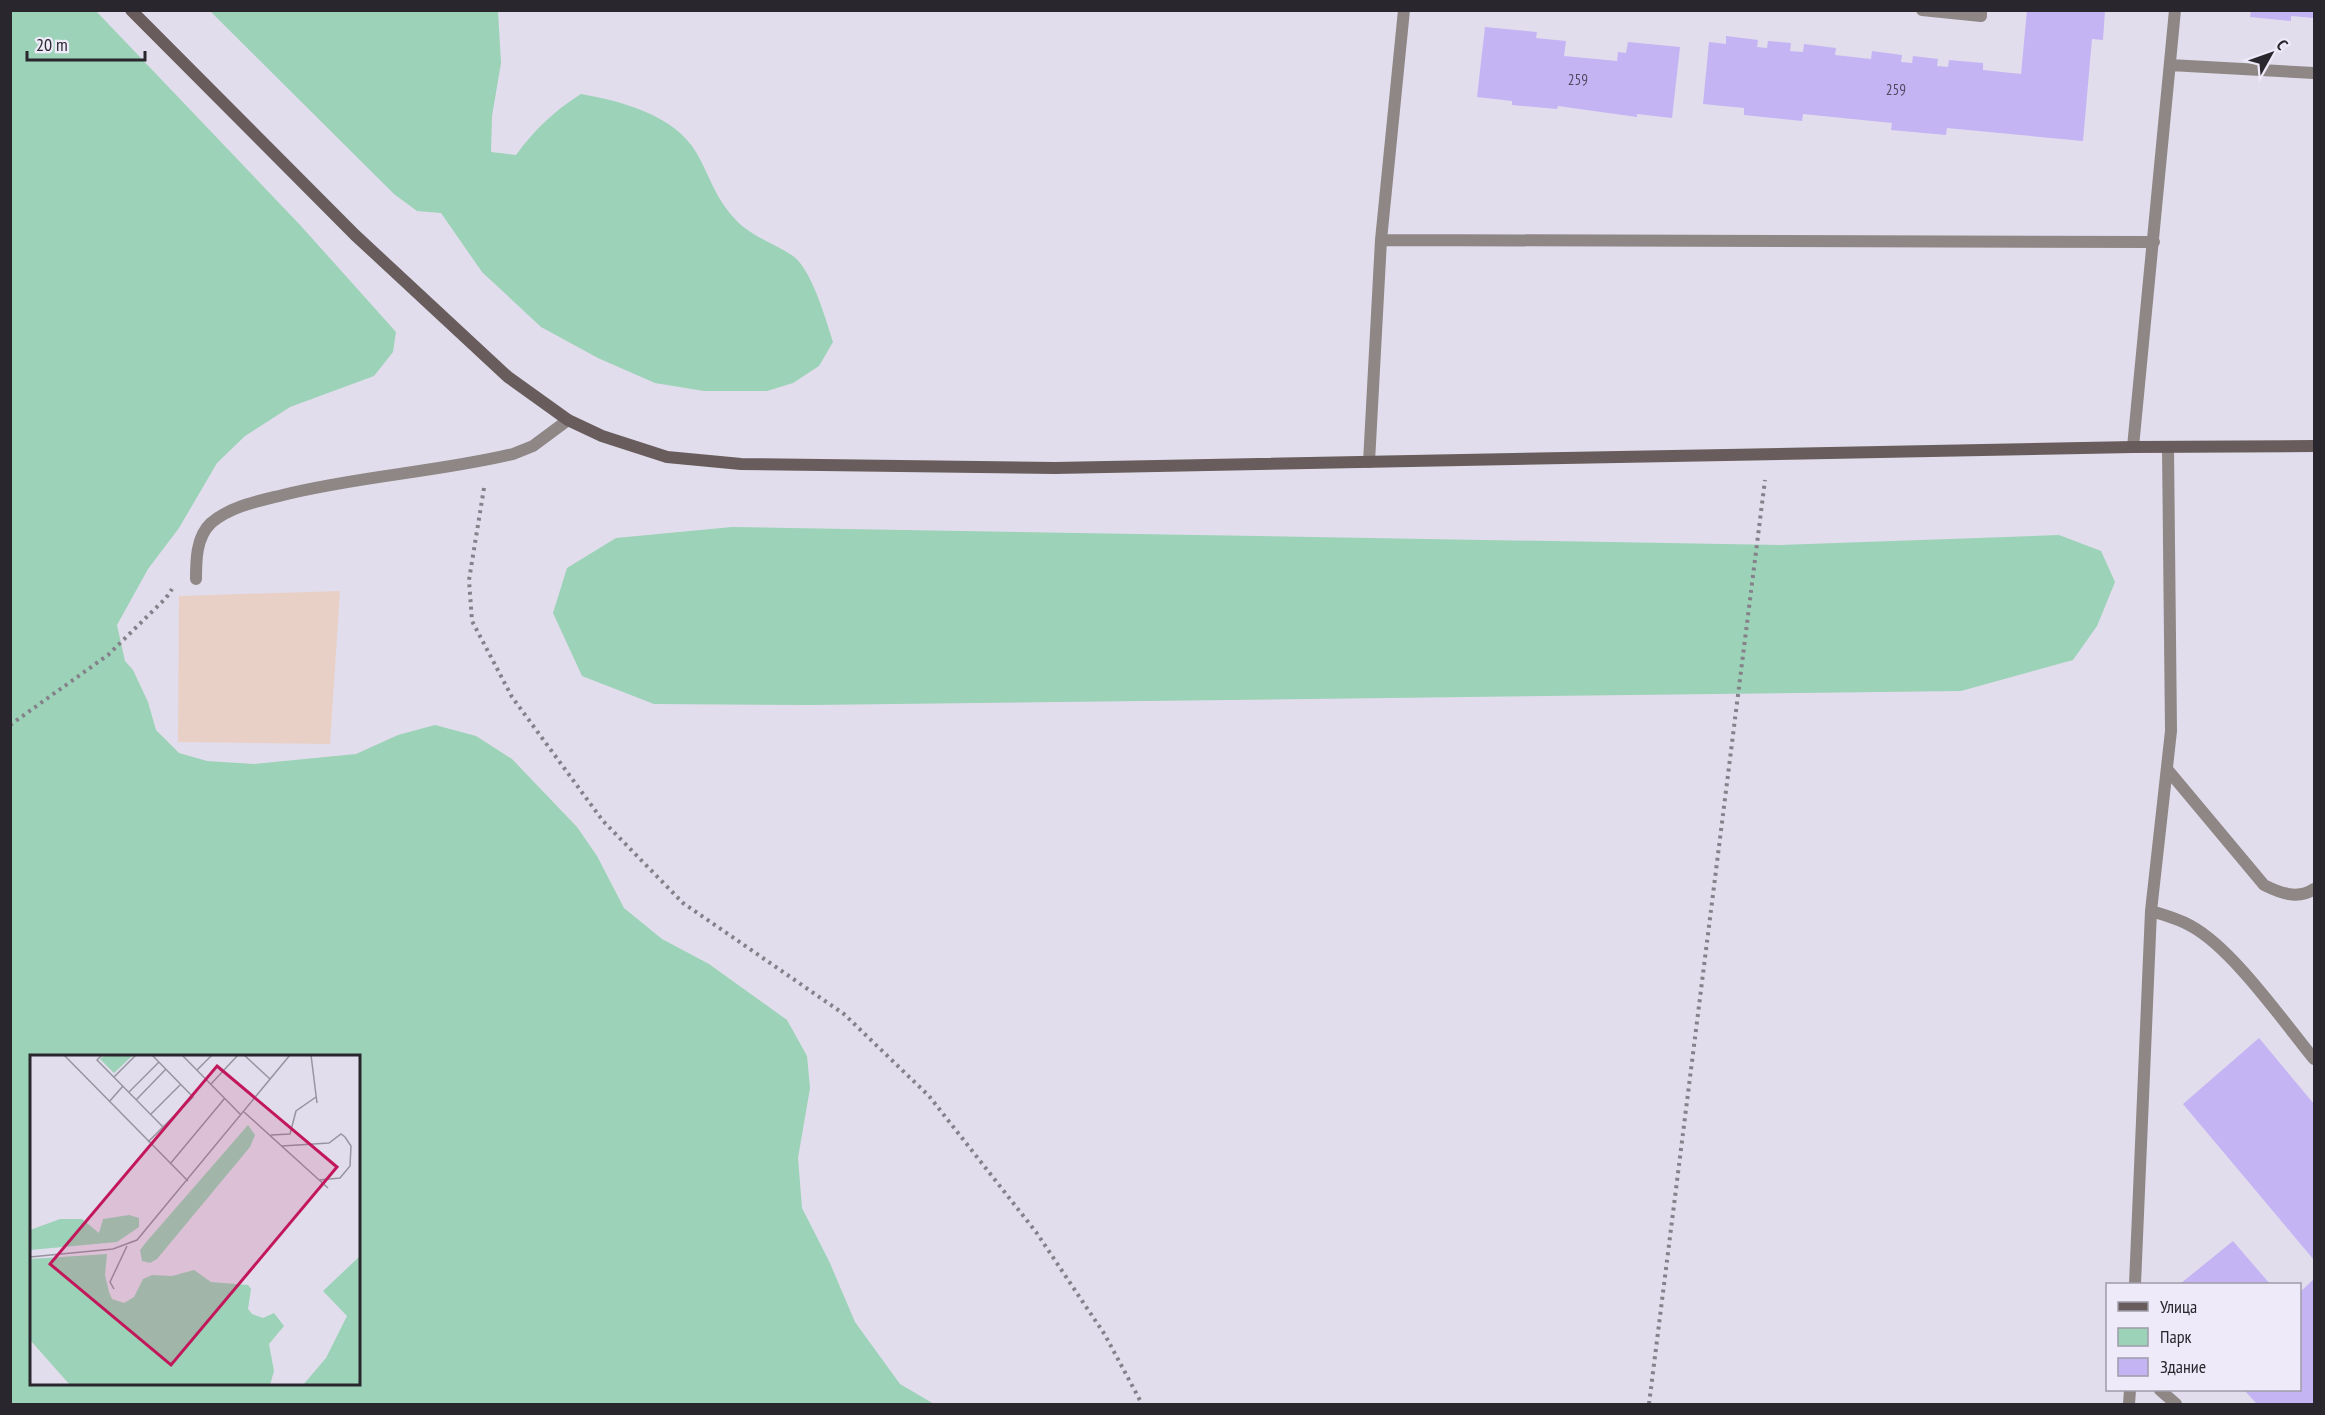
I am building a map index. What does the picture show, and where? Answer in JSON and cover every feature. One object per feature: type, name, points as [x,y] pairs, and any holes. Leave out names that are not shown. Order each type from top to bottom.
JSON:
[{"type":"street","points":[[131,10],[422,300],[508,377],[568,420],[636,449],[667,457],[741,465],[1055,468],[2133,447],[2314,446]]},
{"type":"lane","points":[[1369,462],[1381,240],[1404,10]]},
{"type":"lane","points":[[1922,10],[1981,16],[1981,10]]},
{"type":"lane","points":[[2133,447],[2175,10]]},
{"type":"lane","points":[[2170,65],[2314,73]]},
{"type":"lane","points":[[1381,240],[2154,242]]},
{"type":"lane","points":[[196,579],[196,558],[201,540],[209,525],[226,513],[312,488],[489,459],[533,446],[568,420]]},
{"type":"lane","points":[[2135,1283],[2151,912],[2171,731],[2168,448]]},
{"type":"lane","points":[[2167,769],[2264,885],[2284,896],[2310,893],[2314,889]]},
{"type":"lane","points":[[2151,912],[2192,926],[2211,940],[2230,958],[2314,1059]]},
{"type":"lane","points":[[2162,1391],[2176,1404]]},
{"type":"path","points":[[1649,1404],[1768,454]]},
{"type":"path","points":[[489,459],[469,580],[472,621],[512,697],[603,821],[683,903],[844,1014],[929,1096],[1036,1232],[1105,1335],[1142,1404]]},
{"type":"path","points":[[10,725],[108,655],[166,598],[176,581]]},
{"type":"shaded area","points":[[340,591],[330,744],[178,742],[179,596]]},
{"type":"green space","points":[[10,11],[96,11],[301,226],[396,332],[393,352],[374,376],[290,407],[245,436],[217,463],[179,528],[148,569],[117,625],[125,661],[133,670],[148,702],[156,730],[179,753],[207,761],[254,764],[356,754],[398,735],[435,725],[476,736],[512,759],[577,827],[597,856],[624,908],[662,939],[709,964],[787,1020],[807,1056],[810,1088],[798,1158],[802,1208],[829,1261],[855,1322],[900,1384],[934,1404],[11,1404]]},
{"type":"green space","points":[[210,11],[498,11],[501,63],[492,116],[491,152],[516,155],[546,121],[581,94],[629,106],[660,119],[686,139],[696,152],[718,195],[735,219],[762,239],[786,251],[800,263],[818,296],[833,342],[819,366],[793,383],[767,391],[704,391],[655,383],[598,358],[541,327],[482,272],[441,213],[417,211],[394,194]]},
{"type":"green space","points":[[732,527],[1780,545],[2059,535],[2101,551],[2115,582],[2097,626],[2073,660],[1961,691],[811,705],[654,704],[582,676],[553,613],[567,568],[616,538]]},
{"type":"building","points":[[2027,10],[2105,10],[2103,40],[2092,39],[2083,141],[1947,128],[1946,135],[1891,130],[1892,123],[1803,114],[1802,121],[1744,115],[1744,108],[1703,104],[1709,42],[1726,44],[1726,36],[1758,40],[1757,47],[1767,48],[1768,41],[1791,43],[1790,51],[1803,52],[1804,44],[1836,48],[1835,55],[1871,59],[1872,51],[1902,55],[1901,62],[1912,63],[1913,56],[1938,59],[1937,66],[1948,67],[1949,60],[1983,63],[1983,70],[2021,74]]},
{"type":"building","points":[[2251,10],[2314,10],[2314,18],[2291,16],[2291,21],[2250,17]]},
{"type":"building","points":[[1485,27],[1537,32],[1536,38],[1566,41],[1564,56],[1617,61],[1618,52],[1626,53],[1628,42],[1680,47],[1672,118],[1637,114],[1637,117],[1558,106],[1557,109],[1512,105],[1512,101],[1477,97]]},
{"type":"building","points":[[2259,1038],[2314,1104],[2314,1260],[2183,1104]]},
{"type":"building","points":[[2233,1241],[2269,1283],[2181,1283]]},
{"type":"building","points":[[2314,1279],[2314,1404],[2257,1404],[2245,1391],[2301,1391],[2301,1291]]}]
